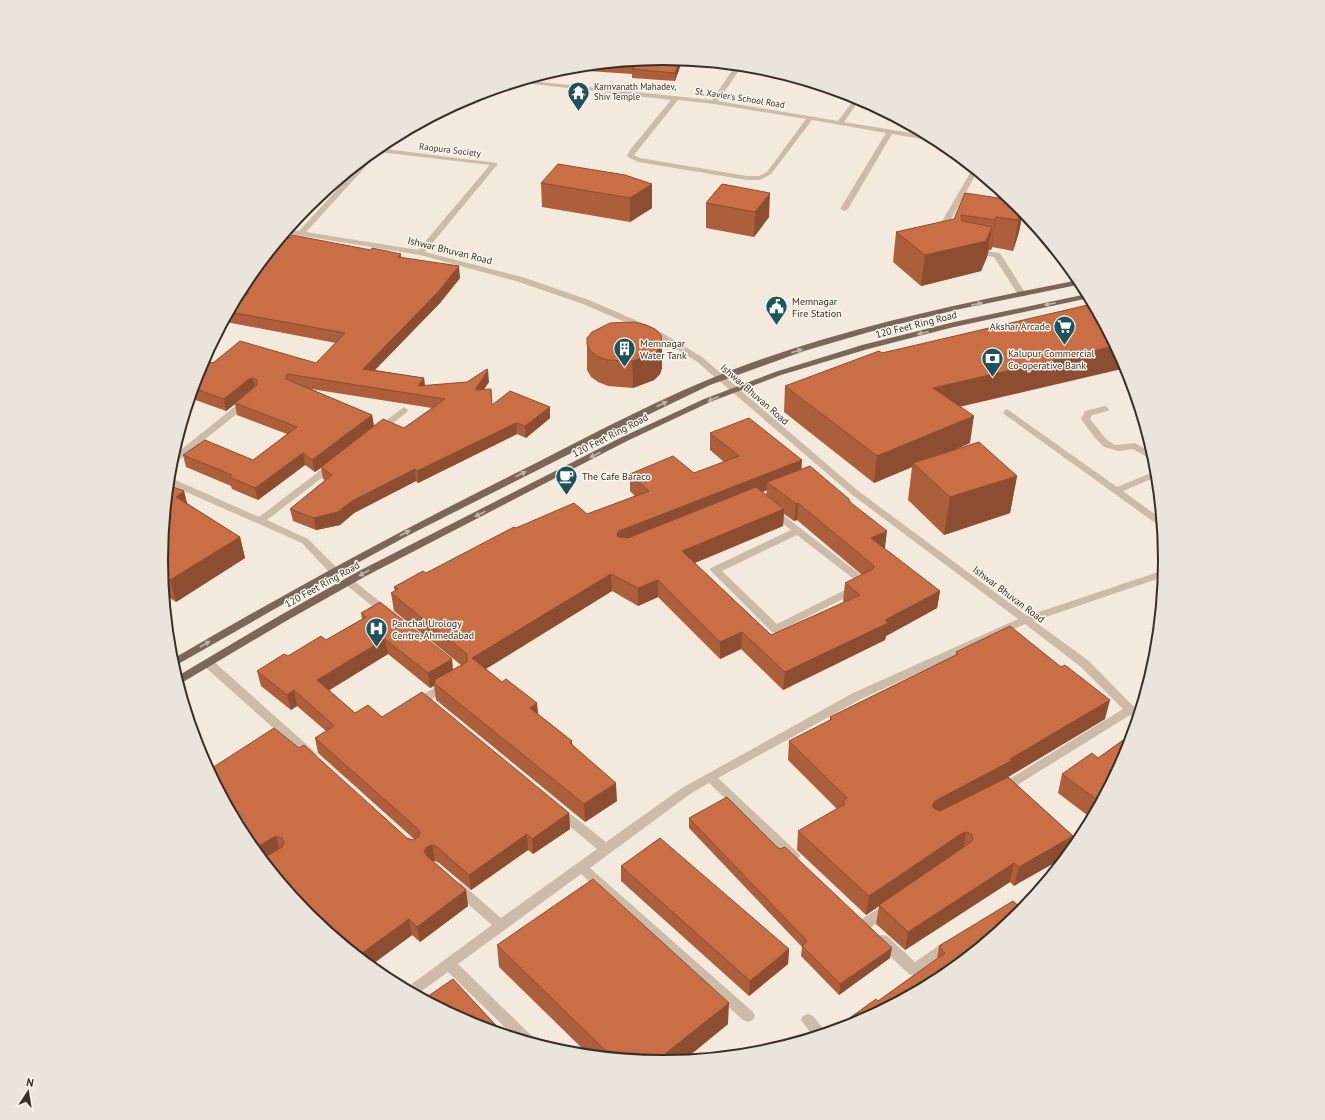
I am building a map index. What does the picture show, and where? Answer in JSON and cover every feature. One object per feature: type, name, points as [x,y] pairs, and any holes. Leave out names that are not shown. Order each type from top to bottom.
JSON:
[{"type":"main road","name":"120 Feet Ring Road","points":[[178,660],[258,612],[384,543],[680,396],[721,378],[760,363],[830,340],[1022,294],[1073,284]]},
{"type":"main road","name":"120 Feet Ring Road","points":[[182,679],[349,582],[660,422],[733,390],[788,370],[872,346],[990,317],[1082,297]]},
{"type":"street","points":[[714,102],[736,71]]},
{"type":"street","name":"St. Xavier's School Road","points":[[530,83],[714,102],[840,122],[919,137]]},
{"type":"street","points":[[676,98],[632,151],[630,156],[638,160],[747,178],[760,178],[769,173],[810,118]]},
{"type":"street","points":[[840,122],[854,104]]},
{"type":"street","points":[[844,209],[890,132]]},
{"type":"street","name":"Raopura Society","points":[[383,151],[495,164],[420,253]]},
{"type":"street","name":"Raopura Society","points":[[300,234],[362,166]]},
{"type":"street","points":[[945,223],[973,174]]},
{"type":"street","name":"Ishwar Bhuvan Road","points":[[292,232],[420,253],[519,278],[586,302],[651,330],[699,359],[733,390],[854,492],[1085,664],[1133,711]]},
{"type":"street","points":[[968,249],[997,255],[1022,294]]},
{"type":"street","points":[[179,456],[255,394]]},
{"type":"street","points":[[1105,409],[1088,413],[1085,419],[1107,444],[1112,448],[1119,449],[1136,446],[1146,452]]},
{"type":"street","points":[[373,434],[404,410]]},
{"type":"street","points":[[1007,412],[1155,520]]},
{"type":"street","points":[[260,521],[342,458]]},
{"type":"street","points":[[818,475],[828,471]]},
{"type":"street","points":[[1116,491],[1150,477]]},
{"type":"street","points":[[174,483],[305,541],[334,571]]},
{"type":"street","points":[[768,507],[866,583],[776,629],[715,570],[798,531]]},
{"type":"street","points":[[415,989],[686,791],[710,777],[857,696],[1025,620],[1157,575]]},
{"type":"street","points":[[349,582],[393,617]]},
{"type":"street","points":[[208,663],[321,764]]},
{"type":"street","points":[[442,714],[424,699],[458,679]]},
{"type":"street","points":[[991,795],[1133,713]]},
{"type":"street","points":[[710,777],[803,865]]},
{"type":"street","points":[[1012,784],[1023,794]]},
{"type":"street","points":[[553,806],[606,849]]},
{"type":"street","points":[[581,867],[748,1016]]},
{"type":"street","points":[[446,877],[501,926]]},
{"type":"street","points":[[865,924],[897,902]]},
{"type":"street","points":[[854,913],[914,970],[959,939]]},
{"type":"street","points":[[449,964],[521,1034]]},
{"type":"street","points":[[808,1020],[817,1030]]},
{"type":"building","points":[[678,65],[675,73],[632,69],[634,66],[633,66]]},
{"type":"building","points":[[558,164],[625,175],[652,184],[630,198],[541,183]]},
{"type":"building","points":[[722,184],[770,193],[755,212],[706,203]]},
{"type":"building","points":[[965,193],[1000,198],[1019,217],[1018,220],[996,217],[995,220],[961,215],[962,221],[992,227],[986,241],[925,255],[896,232],[954,219]]},
{"type":"building","points":[[292,235],[371,250],[372,248],[401,254],[398,257],[459,266],[438,292],[363,369],[424,378],[418,386],[467,382],[487,369],[488,370],[475,390],[491,389],[492,405],[510,391],[550,407],[525,426],[516,423],[417,471],[415,469],[352,501],[338,512],[314,518],[290,509],[332,475],[321,467],[383,419],[404,428],[445,399],[287,374],[286,379],[372,415],[312,460],[303,453],[255,488],[229,477],[232,475],[183,455],[205,440],[253,460],[297,427],[235,403],[257,385],[257,380],[253,378],[249,379],[224,399],[198,390],[209,362],[213,363],[240,341],[316,363],[345,333],[234,313],[244,297],[249,293],[246,292],[270,259],[287,237],[290,238]]},
{"type":"building","points":[[1087,305],[1109,347],[933,388],[974,416],[877,456],[785,386],[879,351],[882,353]]},
{"type":"building","points":[[634,322],[655,329],[661,335],[662,342],[660,348],[654,354],[632,361],[607,360],[590,351],[587,344],[587,338],[592,332],[610,323]]},
{"type":"building","points":[[749,418],[802,460],[619,531],[617,534],[618,537],[628,538],[756,487],[784,509],[682,551],[771,635],[860,595],[845,583],[873,569],[874,566],[798,503],[796,504],[767,482],[810,466],[849,499],[850,502],[887,531],[871,538],[940,591],[885,620],[888,623],[785,672],[742,632],[720,642],[658,580],[638,588],[611,574],[472,658],[502,682],[506,679],[537,703],[530,708],[572,741],[570,743],[616,783],[584,804],[434,683],[436,681],[434,680],[467,662],[467,654],[391,593],[398,589],[394,587],[423,571],[426,573],[514,527],[516,528],[574,503],[587,514],[649,491],[630,474],[673,456],[694,473],[739,456],[710,433]]},
{"type":"building","points":[[979,442],[1017,476],[950,497],[913,463]]},
{"type":"building","points":[[173,487],[184,491],[176,497],[240,537],[170,580],[169,579],[168,560],[169,528]]},
{"type":"building","points":[[380,602],[452,659],[428,673],[385,639],[317,680],[355,713],[368,705],[382,717],[422,692],[569,813],[532,839],[527,834],[469,875],[437,847],[432,845],[427,847],[424,851],[427,856],[466,890],[417,927],[409,919],[362,953],[312,910],[270,861],[264,852],[267,856],[282,847],[284,842],[282,838],[276,836],[259,846],[234,807],[213,767],[274,728],[299,748],[304,745],[407,838],[413,840],[418,837],[420,833],[418,829],[315,738],[334,726],[294,690],[287,695],[257,671],[284,654],[288,656],[321,636],[326,640],[366,617],[361,613]]},
{"type":"building","points":[[1010,626],[1061,667],[1065,665],[1110,700],[1010,759],[1011,761],[935,801],[932,806],[940,811],[1008,777],[1073,836],[1019,867],[1014,863],[908,932],[879,905],[971,842],[973,839],[971,834],[966,832],[961,834],[869,896],[798,831],[845,804],[843,801],[847,798],[789,741],[832,719],[830,717],[958,654],[956,652]]},
{"type":"building","points":[[1123,740],[1096,799],[1062,774],[1092,753],[1098,758]]},
{"type":"building","points":[[727,797],[777,847],[780,849],[785,847],[892,948],[840,984],[802,946],[807,941],[689,818]]},
{"type":"building","points":[[660,838],[789,949],[750,981],[621,866]]},
{"type":"building","points":[[593,879],[729,1003],[666,1053],[668,1055],[607,1052],[497,945]]},
{"type":"building","points":[[1013,901],[1018,905],[989,932],[938,972],[910,989],[850,1018],[876,999],[878,1001],[945,953],[939,946]]},
{"type":"building","points":[[453,979],[497,1027],[473,1017],[428,996]]},
{"type":"place","name":"Karnvanath Mahadev, Shiv Temple","points":[[579,112]]},
{"type":"place","name":"Memnagar Fire Station","points":[[777,326]]},
{"type":"place","name":"Akshar Arcade","points":[[1065,346]]},
{"type":"place","name":"Memnagar Water Tank","points":[[625,368]]},
{"type":"place","name":"Kalupur Commercial Co-operative Bank","points":[[992,378]]},
{"type":"place","name":"The Cafe Baraco","points":[[567,496]]},
{"type":"place","name":"Panchal Urology Centre, Ahmedabad","points":[[376,648]]}]
